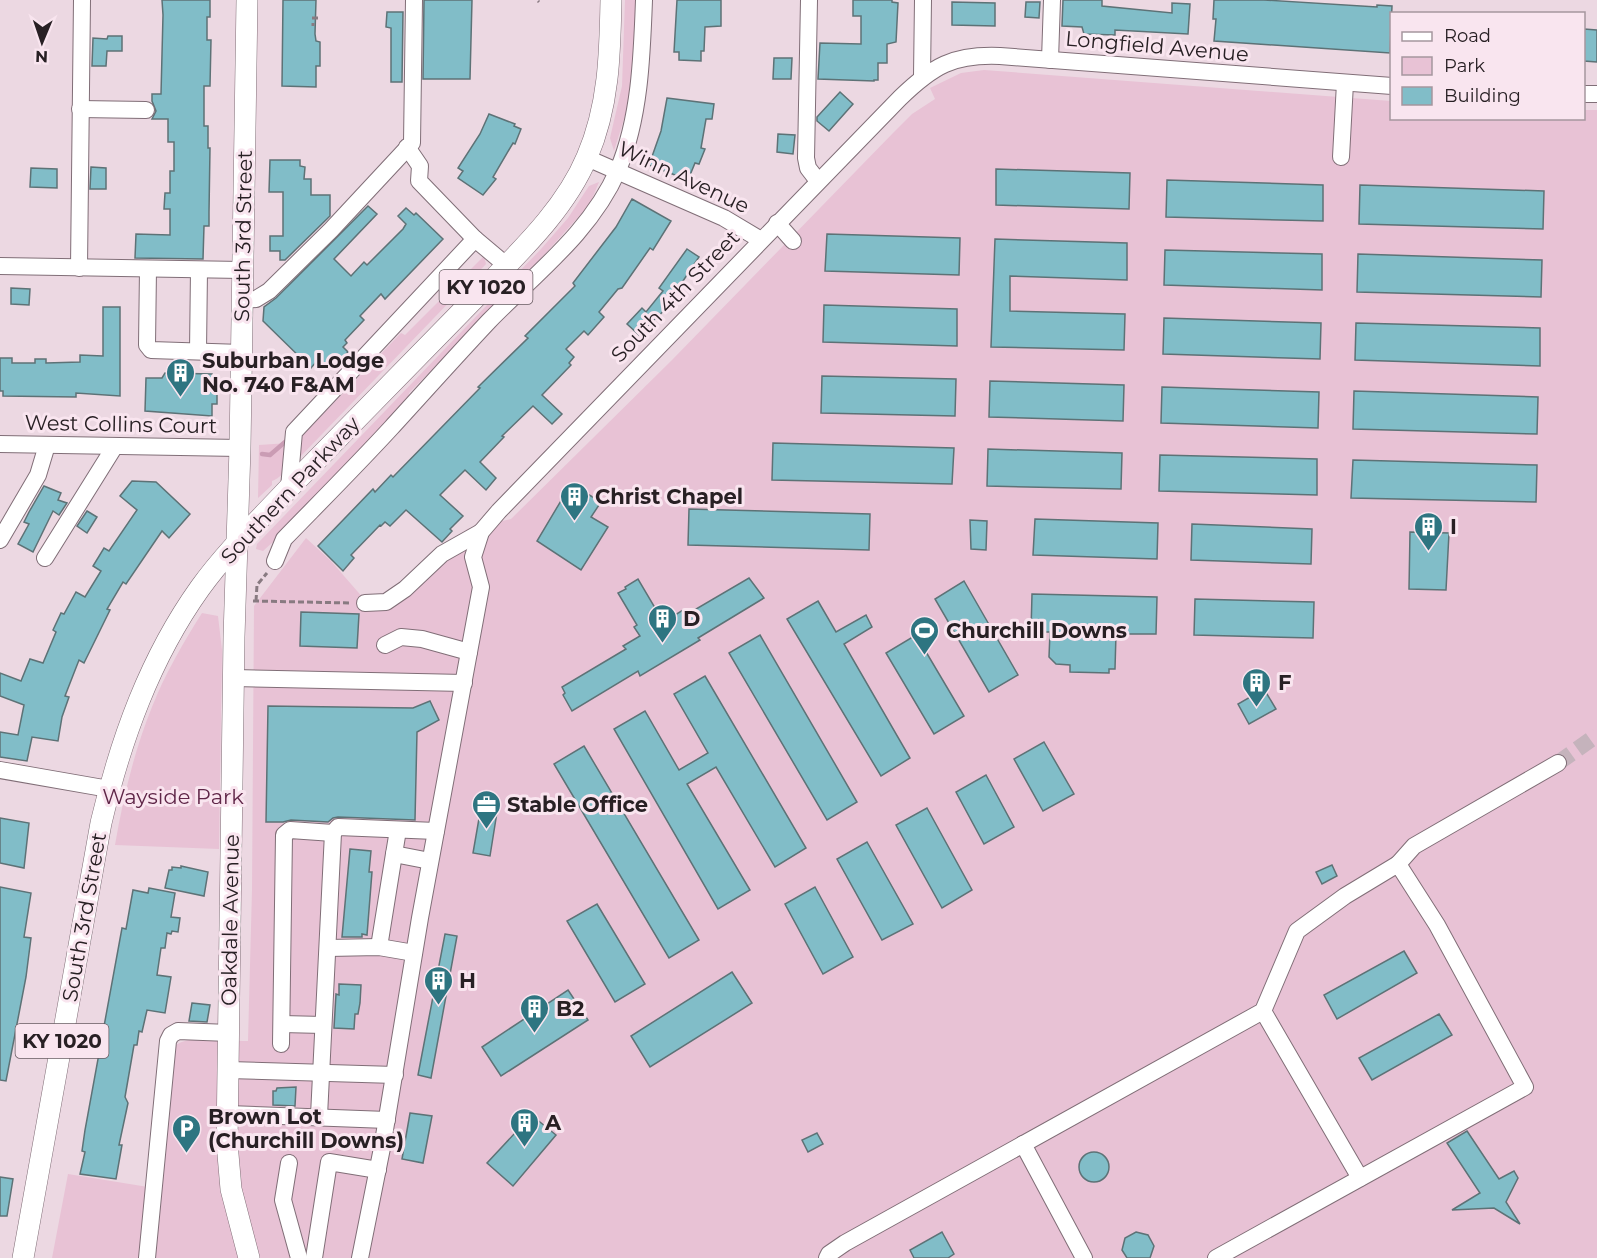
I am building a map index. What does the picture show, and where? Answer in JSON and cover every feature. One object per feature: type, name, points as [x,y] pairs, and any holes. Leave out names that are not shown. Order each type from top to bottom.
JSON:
[{"type":"main road","name":"South 3rd Street","points":[[238,544],[247,0]]},
{"type":"main road","name":"Southern Parkway","points":[[109,789],[141,692],[163,646],[201,586],[289,488],[506,265],[544,224],[562,200],[587,158],[599,123],[607,88],[611,0]]},
{"type":"main road","name":"Oakdale Avenue","points":[[238,544],[227,1143],[231,1189],[249,1258]]},
{"type":"main road","name":"South 3rd Street","points":[[23,1258],[109,789]]},
{"type":"street","points":[[79,268],[82,0]]},
{"type":"street","points":[[242,300],[256,299],[269,291],[332,230],[412,143],[414,0]]},
{"type":"street","points":[[275,561],[284,539],[391,429],[491,320],[578,234],[603,200],[626,149],[631,128],[642,55],[644,0]]},
{"type":"street","points":[[809,0],[806,158],[808,168],[818,182]]},
{"type":"street","points":[[922,76],[923,0]]},
{"type":"street","points":[[1050,60],[1052,0]]},
{"type":"street","name":"Longfield Avenue","points":[[922,76],[950,61],[970,57],[1000,56],[1390,86]]},
{"type":"street","name":"South 4th Street","points":[[469,652],[481,587],[473,557],[481,532],[777,223],[922,76]]},
{"type":"street","points":[[1341,157],[1345,84]]},
{"type":"street","points":[[80,109],[146,110]]},
{"type":"street","points":[[407,147],[420,165],[419,181],[475,238],[506,265]]},
{"type":"street","name":"Winn Avenue","points":[[587,158],[724,218],[761,240]]},
{"type":"street","points":[[777,223],[793,241]]},
{"type":"street","points":[[289,488],[294,432],[475,238]]},
{"type":"street","points":[[0,266],[242,270]]},
{"type":"street","points":[[148,269],[147,345],[151,350],[242,353]]},
{"type":"street","points":[[198,351],[199,270]]},
{"type":"street","name":"West Collins Court","points":[[0,444],[240,448]]},
{"type":"street","points":[[0,540],[38,475],[47,445]]},
{"type":"street","points":[[45,558],[115,446]]},
{"type":"street","points":[[365,603],[386,602],[405,589],[442,554],[481,532]]},
{"type":"street","points":[[360,1258],[387,1120],[430,861],[469,652],[422,639],[401,637],[385,645]]},
{"type":"street","points":[[234,678],[464,683]]},
{"type":"street","points":[[826,1258],[845,1243],[1263,1011],[1297,931],[1346,896],[1398,864],[1413,846],[1558,764]]},
{"type":"street","points":[[0,770],[109,789]]},
{"type":"street","points":[[319,1116],[333,833],[338,827],[436,831]]},
{"type":"street","points":[[281,1044],[284,835],[290,830],[333,833]]},
{"type":"street","points":[[380,947],[398,830]]},
{"type":"street","points":[[394,854],[430,861]]},
{"type":"street","points":[[1216,1258],[1525,1087],[1437,925],[1398,864]]},
{"type":"street","points":[[328,948],[380,947],[414,953]]},
{"type":"street","points":[[1263,1011],[1360,1178]]},
{"type":"street","points":[[282,1024],[323,1025]]},
{"type":"street","points":[[147,1258],[168,1041],[171,1035],[178,1031],[229,1033]]},
{"type":"street","points":[[228,1070],[395,1075]]},
{"type":"street","points":[[228,1114],[387,1120]]},
{"type":"street","points":[[1023,1144],[1084,1258]]},
{"type":"street","points":[[314,1258],[329,1162],[378,1170]]},
{"type":"street","points":[[289,1163],[283,1200],[299,1258]]},
{"type":"path","points":[[312,18],[318,18]]},
{"type":"path","points":[[252,585],[259,584],[254,601],[365,603]]},
{"type":"green space","points":[[625,0],[636,0],[633,69],[628,106],[614,151],[610,138],[622,86]]},
{"type":"green space","name":"Churchill Downs","points":[[984,70],[1390,101],[1390,120],[1585,120],[1585,110],[1597,110],[1597,1258],[52,1258],[68,1174],[148,1187],[174,1046],[191,1039],[201,1038],[248,1041],[252,890],[254,606],[306,538],[331,561],[371,607],[393,607],[418,584],[467,529],[511,519],[672,360],[912,114],[935,99],[930,88],[961,73]]},
{"type":"green space","points":[[599,182],[590,204],[545,254],[409,393],[408,401],[283,533],[263,551],[256,549],[257,544],[541,249],[568,218],[589,186]]},
{"type":"green space","points":[[484,256],[486,264],[298,459],[300,438],[401,333],[405,335]]},
{"type":"green space","points":[[289,443],[282,475],[272,481],[272,485],[258,498],[259,445]]},
{"type":"green space","name":"Wayside Park","points":[[202,613],[218,616],[222,650],[219,849],[115,845],[130,775],[146,724],[157,695],[181,647]]},
{"type":"building","points":[[162,0],[210,0],[207,40],[211,40],[210,86],[204,86],[204,126],[208,126],[208,148],[210,148],[209,226],[204,226],[203,259],[135,258],[136,234],[170,235],[170,209],[164,209],[165,193],[170,193],[170,171],[174,171],[174,142],[168,142],[168,119],[152,119],[156,111],[152,94],[161,94]]},
{"type":"building","points":[[283,0],[316,0],[315,34],[316,41],[320,42],[320,66],[316,66],[316,87],[282,86]]},
{"type":"building","points":[[424,0],[472,0],[470,79],[423,79]]},
{"type":"building","points":[[677,0],[721,0],[721,26],[705,27],[704,51],[701,51],[701,61],[679,60],[679,52],[674,52]]},
{"type":"building","points":[[853,0],[892,0],[898,3],[896,42],[887,44],[887,63],[878,63],[878,80],[874,81],[818,79],[820,43],[861,44],[861,16],[853,16]]},
{"type":"building","points":[[1063,0],[1102,0],[1102,6],[1172,13],[1172,3],[1190,4],[1188,34],[1115,30],[1115,35],[1084,34],[1082,27],[1062,26]]},
{"type":"building","points":[[1214,0],[1392,6],[1390,53],[1214,41],[1216,19],[1213,19]]},
{"type":"building","points":[[952,2],[995,3],[995,26],[952,25]]},
{"type":"building","points":[[1026,2],[1040,2],[1039,18],[1025,17]]},
{"type":"building","points":[[387,12],[403,12],[402,82],[391,82],[391,28],[386,27]]},
{"type":"building","points":[[1585,29],[1597,30],[1597,62],[1585,61]]},
{"type":"building","points":[[108,36],[122,36],[122,51],[107,51],[106,66],[92,66],[93,38],[107,39]]},
{"type":"building","points":[[774,58],[792,58],[791,79],[773,79]]},
{"type":"building","points":[[840,92],[853,104],[829,131],[817,121],[817,117]]},
{"type":"building","points":[[667,98],[714,104],[712,119],[706,119],[701,148],[705,149],[699,164],[695,163],[688,180],[649,165],[661,131]]},
{"type":"building","points":[[489,114],[515,124],[514,126],[521,129],[515,144],[513,143],[493,177],[496,179],[483,195],[458,178],[463,171],[458,168],[480,134]]},
{"type":"building","points":[[778,134],[795,135],[793,154],[777,152]]},
{"type":"building","points":[[270,160],[300,160],[300,166],[305,167],[304,179],[311,179],[311,195],[330,195],[330,216],[285,260],[280,260],[280,251],[270,251],[270,236],[283,236],[283,192],[269,192]]},
{"type":"building","points":[[91,167],[106,168],[106,189],[90,189]]},
{"type":"building","points":[[31,168],[57,169],[57,188],[30,187]]},
{"type":"building","points":[[996,169],[1130,173],[1129,209],[996,205]]},
{"type":"building","points":[[1167,180],[1323,185],[1323,221],[1166,217]]},
{"type":"building","points":[[1360,185],[1544,191],[1543,229],[1359,224]]},
{"type":"building","points":[[632,199],[671,221],[653,250],[650,248],[622,288],[618,289],[599,312],[604,317],[588,335],[584,331],[566,349],[574,357],[569,363],[571,365],[542,395],[562,414],[552,424],[533,406],[502,436],[504,437],[480,462],[496,478],[486,490],[465,470],[440,495],[463,516],[450,529],[452,531],[442,542],[406,510],[390,526],[385,522],[380,525],[351,555],[354,558],[343,571],[318,546],[373,489],[375,492],[391,475],[393,477],[528,338],[525,336],[575,286],[573,283],[616,227]]},
{"type":"building","points":[[368,206],[377,214],[334,259],[351,276],[364,262],[367,265],[403,229],[406,224],[398,216],[406,208],[414,215],[416,213],[443,239],[385,299],[381,294],[360,316],[364,320],[345,340],[347,343],[343,347],[348,352],[332,368],[328,364],[323,369],[316,362],[311,368],[263,321],[264,307],[276,298]]},
{"type":"building","points":[[827,234],[960,238],[959,275],[825,271]]},
{"type":"building","points":[[995,239],[1127,243],[1127,280],[1010,276],[1010,311],[1125,314],[1124,350],[991,347]]},
{"type":"building","points":[[687,249],[699,257],[671,299],[673,300],[639,335],[627,324],[642,308],[646,312],[663,291],[659,288]]},
{"type":"building","points":[[1165,250],[1322,254],[1322,290],[1164,285]]},
{"type":"building","points":[[1358,254],[1542,260],[1541,297],[1357,292]]},
{"type":"building","points":[[11,288],[30,289],[29,305],[11,304]]},
{"type":"building","points":[[824,305],[957,309],[957,346],[823,342]]},
{"type":"building","points":[[103,307],[120,307],[120,396],[76,393],[76,397],[3,396],[3,391],[0,391],[0,358],[12,358],[12,363],[35,363],[35,359],[46,359],[46,363],[80,362],[80,355],[103,356]]},
{"type":"building","points":[[1164,318],[1321,323],[1320,359],[1163,354]]},
{"type":"building","points":[[1356,323],[1540,328],[1540,366],[1355,360]]},
{"type":"building","name":"Suburban Lodge No. 740 F&AM","points":[[165,373],[212,374],[212,390],[217,390],[217,404],[212,404],[212,416],[145,411],[146,378],[162,378]]},
{"type":"building","points":[[822,376],[956,379],[955,416],[821,413]]},
{"type":"building","points":[[990,381],[1124,385],[1123,421],[989,417]]},
{"type":"building","points":[[1162,387],[1319,392],[1318,428],[1161,423]]},
{"type":"building","points":[[1354,391],[1538,397],[1537,434],[1353,429]]},
{"type":"building","points":[[773,443],[954,448],[952,484],[772,480]]},
{"type":"building","points":[[988,449],[1122,453],[1121,489],[987,486]]},
{"type":"building","points":[[1160,455],[1317,459],[1317,495],[1159,491]]},
{"type":"building","points":[[1353,460],[1537,465],[1536,502],[1351,498]]},
{"type":"building","points":[[132,481],[156,482],[190,514],[169,538],[162,531],[126,584],[123,582],[107,609],[110,610],[84,663],[79,660],[65,696],[69,697],[62,717],[58,741],[32,737],[27,761],[0,757],[0,732],[18,735],[24,705],[0,696],[0,673],[21,681],[30,659],[43,663],[61,613],[64,614],[76,592],[85,597],[101,571],[93,566],[104,548],[109,551],[137,510],[120,496]]},
{"type":"building","name":"Christ Chapel","points":[[571,484],[601,502],[591,517],[608,527],[581,570],[537,541]]},
{"type":"building","points":[[44,486],[61,493],[58,500],[67,503],[59,515],[53,511],[33,552],[18,544],[29,524],[24,522]]},
{"type":"building","points":[[689,509],[870,514],[869,550],[688,545]]},
{"type":"building","points":[[87,511],[97,517],[87,533],[77,526]]},
{"type":"building","points":[[1035,519],[1158,523],[1157,559],[1033,555]]},
{"type":"building","points":[[970,520],[987,521],[986,550],[971,549]]},
{"type":"building","points":[[1192,524],[1312,529],[1311,564],[1191,560]]},
{"type":"building","name":"I","points":[[1410,532],[1449,533],[1446,590],[1409,589]]},
{"type":"building","name":"D","points":[[749,578],[764,598],[640,676],[638,671],[572,711],[563,695],[565,693],[562,687],[626,649],[623,646],[640,636],[634,627],[637,625],[618,593],[626,589],[625,587],[638,579],[658,613],[661,611],[667,620],[683,610],[686,615]]},
{"type":"building","points":[[964,581],[1018,675],[989,692],[935,599]]},
{"type":"building","points":[[1032,594],[1157,597],[1156,634],[1116,634],[1115,669],[1109,669],[1109,673],[1070,672],[1070,665],[1056,664],[1049,657],[1050,632],[1031,632]]},
{"type":"building","points":[[1195,599],[1314,602],[1313,638],[1194,635]]},
{"type":"building","points":[[818,601],[836,632],[866,615],[872,627],[844,644],[910,758],[881,776],[787,619]]},
{"type":"building","points":[[301,612],[359,614],[357,648],[300,646]]},
{"type":"building","points":[[760,635],[857,802],[827,820],[729,653]]},
{"type":"building","points":[[916,635],[964,716],[934,734],[886,653]]},
{"type":"building","points":[[705,676],[806,848],[775,867],[716,767],[687,784],[750,890],[718,909],[614,729],[645,711],[679,770],[708,753],[674,694]]},
{"type":"building","name":"F","points":[[1264,689],[1276,709],[1249,724],[1238,704]]},
{"type":"building","points":[[430,701],[439,720],[417,732],[415,820],[338,817],[328,822],[291,820],[266,822],[268,706],[413,708]]},
{"type":"building","points":[[1044,742],[1074,794],[1043,811],[1014,759]]},
{"type":"building","points":[[584,746],[699,940],[669,958],[554,764]]},
{"type":"building","points":[[986,775],[1014,827],[984,844],[956,792]]},
{"type":"building","name":"Stable Office","points":[[484,804],[498,806],[490,856],[473,853],[481,807],[484,807]]},
{"type":"building","points":[[927,808],[972,890],[942,908],[896,825]]},
{"type":"building","points":[[0,818],[29,823],[24,868],[0,863]]},
{"type":"building","points":[[867,842],[913,924],[882,940],[837,859]]},
{"type":"building","points":[[350,849],[371,851],[369,872],[372,872],[367,935],[362,934],[362,937],[342,937]]},
{"type":"building","points":[[1332,865],[1337,876],[1322,884],[1316,872]]},
{"type":"building","points":[[181,866],[208,872],[204,896],[165,888],[169,870],[172,870],[172,867],[181,868]]},
{"type":"building","points":[[0,887],[31,893],[24,937],[31,938],[26,977],[6,1081],[0,1080]]},
{"type":"building","points":[[815,887],[853,957],[823,974],[785,904]]},
{"type":"building","points":[[149,888],[175,893],[171,917],[180,918],[178,932],[167,933],[165,948],[161,948],[157,975],[171,977],[165,1013],[147,1010],[142,1032],[139,1031],[137,1045],[134,1045],[125,1097],[128,1103],[119,1145],[122,1145],[116,1179],[80,1174],[85,1152],[82,1151],[85,1130],[122,928],[126,929],[133,890],[148,893]]},
{"type":"building","points":[[597,904],[645,984],[615,1002],[567,921]]},
{"type":"building","name":"H","points":[[445,934],[457,936],[431,1078],[418,1075]]},
{"type":"building","points":[[1404,951],[1417,973],[1337,1019],[1324,995]]},
{"type":"building","points":[[732,972],[752,1003],[650,1067],[631,1036]]},
{"type":"building","points":[[339,984],[361,985],[360,1003],[358,1014],[355,1014],[354,1029],[334,1028],[336,994],[339,995]]},
{"type":"building","name":"B2","points":[[568,990],[588,1020],[501,1076],[482,1047]]},
{"type":"building","points":[[192,1003],[210,1005],[207,1022],[189,1021]]},
{"type":"building","points":[[1439,1014],[1452,1035],[1372,1080],[1359,1058]]},
{"type":"building","points":[[296,1087],[295,1106],[273,1105],[273,1091],[277,1088]]},
{"type":"building","points":[[410,1113],[432,1116],[423,1163],[402,1159]]},
{"type":"building","name":"A","points":[[529,1118],[533,1121],[535,1118],[556,1135],[513,1186],[487,1163]]},
{"type":"building","points":[[1467,1131],[1499,1179],[1514,1171],[1518,1178],[1506,1202],[1520,1224],[1494,1208],[1452,1210],[1480,1193],[1447,1143]]},
{"type":"building","points":[[817,1133],[823,1144],[808,1152],[802,1140]]},
{"type":"building","points":[[1094,1152],[1105,1156],[1109,1167],[1105,1178],[1094,1182],[1083,1178],[1079,1167],[1083,1156]]},
{"type":"building","points":[[0,1177],[13,1179],[7,1216],[0,1216]]},
{"type":"building","points":[[942,1232],[954,1254],[948,1258],[914,1258],[910,1250]]},
{"type":"building","points":[[1136,1232],[1148,1235],[1154,1246],[1150,1258],[1127,1258],[1122,1250],[1125,1238]]},
{"type":"waterway","points":[[262,454],[270,455],[285,442]]},
{"type":"tunnel","points":[[1558,763],[1597,735]]},
{"type":"place","name":"Suburban Lodge No. 740 F&AM","points":[[181,398]]},
{"type":"place","name":"Christ Chapel","points":[[574,522]]},
{"type":"place","name":"I","points":[[1429,552]]},
{"type":"place","name":"D","points":[[662,644]]},
{"type":"place","name":"Churchill Downs","points":[[925,656]]},
{"type":"place","name":"F","points":[[1257,708]]},
{"type":"place","name":"Stable Office","points":[[486,830]]},
{"type":"place","name":"H","points":[[438,1006]]},
{"type":"place","name":"B2","points":[[535,1034]]},
{"type":"place","name":"A","points":[[524,1148]]},
{"type":"place","name":"Brown Lot (Churchill Downs)","points":[[187,1154]]}]
